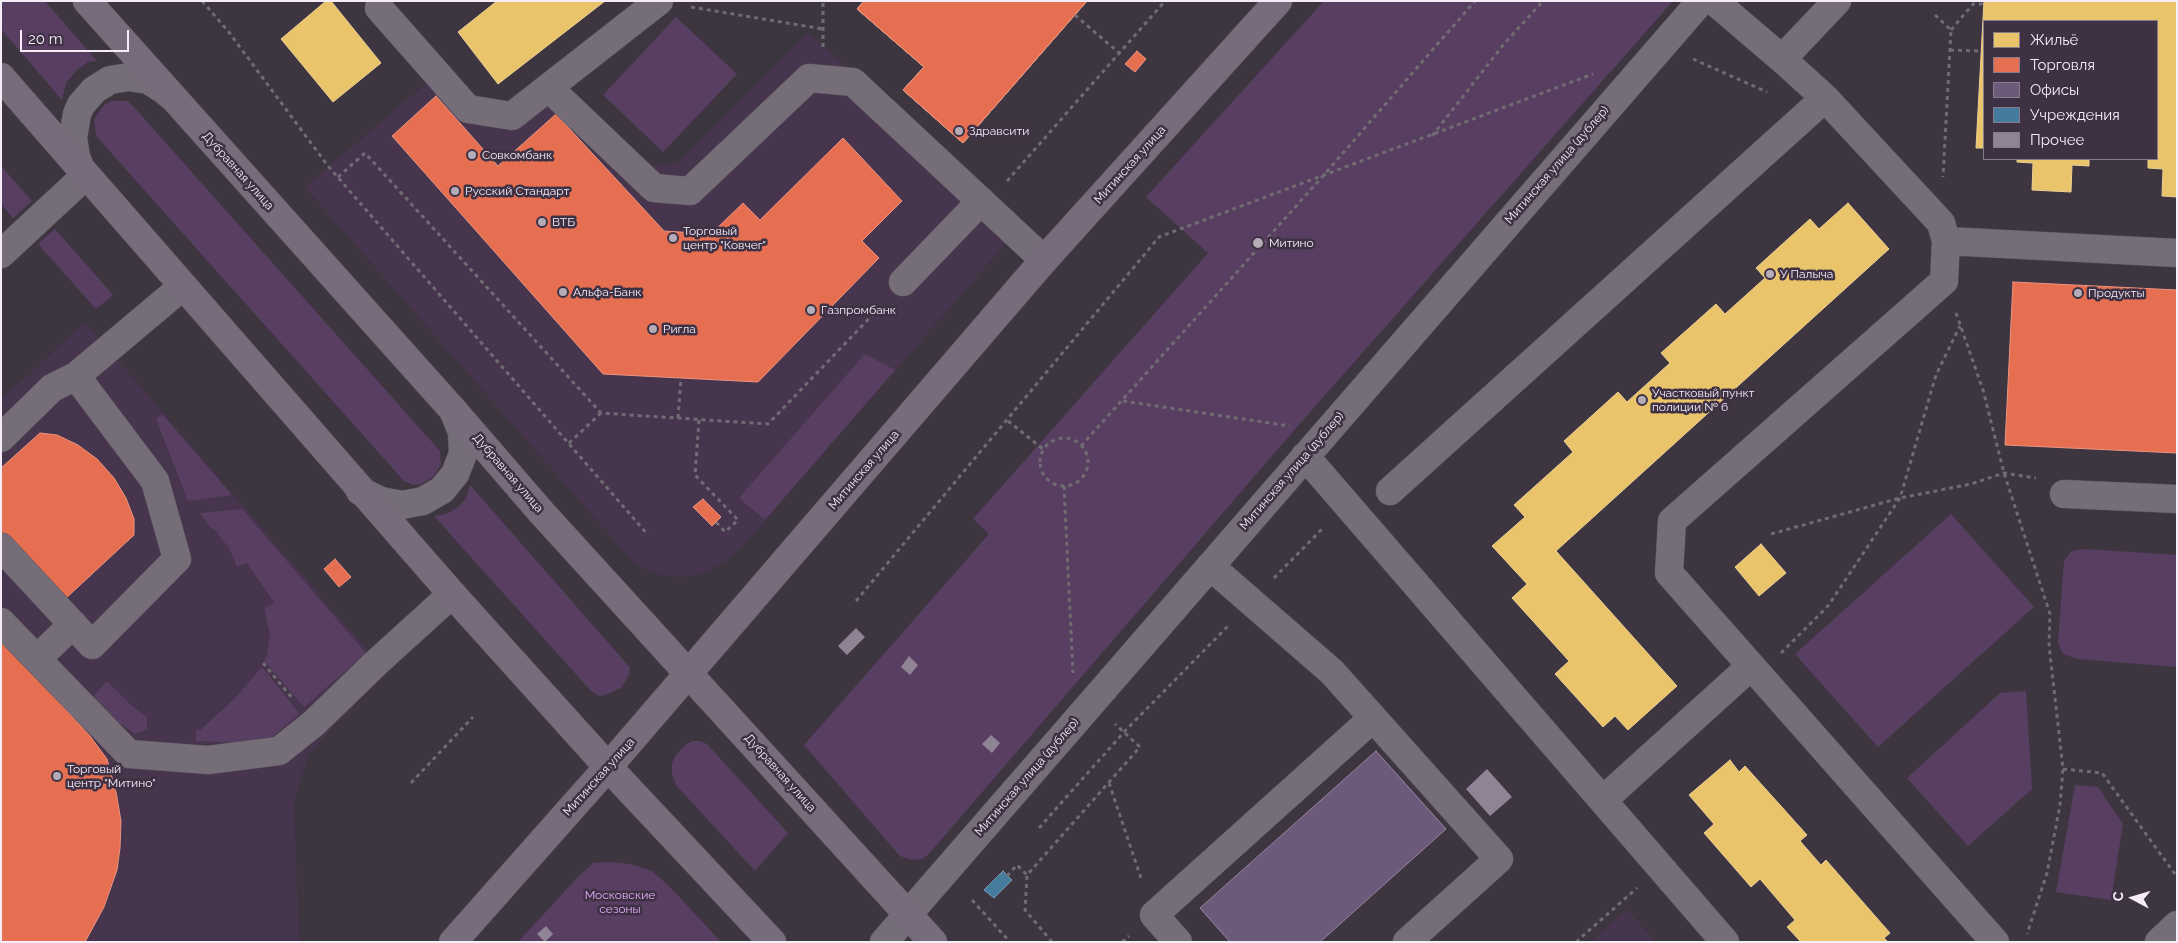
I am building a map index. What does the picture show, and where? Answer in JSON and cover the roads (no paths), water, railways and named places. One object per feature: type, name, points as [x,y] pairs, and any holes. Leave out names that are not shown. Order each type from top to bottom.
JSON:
[{"type":"main road","name":"Дубравная улица","points":[[87,1],[453,410],[542,513],[933,942]]},
{"type":"main road","name":"Митинская улица","points":[[453,942],[608,768],[1044,260],[1278,1]]},
{"type":"main road","points":[[1,77],[360,491],[608,768],[772,942]]},
{"type":"street","points":[[380,3],[468,109],[512,116],[659,1]]},
{"type":"street","name":"Митинская улица (дублер)","points":[[884,942],[1701,1]]},
{"type":"street","points":[[1714,1],[1825,98],[1943,232],[1944,281],[1672,521],[1668,573],[1995,942]]},
{"type":"street","points":[[1782,59],[1837,1]]},
{"type":"street","points":[[1,254],[84,174],[76,157],[73,138],[75,123],[81,105],[94,90],[110,80],[128,77],[148,80],[171,96]]},
{"type":"street","points":[[549,88],[654,188],[690,191],[809,78],[853,82],[1044,260]]},
{"type":"street","points":[[1390,491],[1825,98]]},
{"type":"street","points":[[903,282],[981,201]]},
{"type":"street","points":[[1943,232],[2177,253]]},
{"type":"street","points":[[1,438],[52,388],[76,376],[183,286]]},
{"type":"street","points":[[1,547],[92,645],[177,559],[155,481],[76,376]]},
{"type":"street","points":[[360,491],[381,501],[402,505],[423,501],[442,490],[455,474],[463,454],[462,432],[453,410]]},
{"type":"street","points":[[1306,456],[1726,942]]},
{"type":"street","points":[[2064,494],[2177,499]]},
{"type":"street","points":[[1210,566],[1332,672],[1499,859],[1407,942]]},
{"type":"street","points":[[1,622],[129,754],[208,760],[279,751],[314,723],[376,662],[452,594]]},
{"type":"street","points":[[37,659],[73,624]]},
{"type":"street","points":[[1603,800],[1755,671]]},
{"type":"street","points":[[1178,942],[1154,915],[1373,718]]},
{"type":"street","points":[[2159,942],[2177,925]]},
{"type":"place","name":"Здравсити","points":[[959,131]]},
{"type":"place","name":"Совкомбанк","points":[[472,155]]},
{"type":"place","name":"Русский Стандарт","points":[[455,191]]},
{"type":"place","name":"ВТБ","points":[[542,222]]},
{"type":"place","name":"Торговый центр \"Ковчег\"","points":[[673,238]]},
{"type":"place","name":"Митино","points":[[1258,243]]},
{"type":"place","name":"У Палыча","points":[[1770,274]]},
{"type":"place","name":"Альфа-Банк","points":[[563,292]]},
{"type":"place","name":"Продукты","points":[[2078,293]]},
{"type":"place","name":"Газпромбанк","points":[[811,310]]},
{"type":"place","name":"Ригла","points":[[653,329]]},
{"type":"place","name":"Участковый пункт полиции № 6","points":[[1642,400]]},
{"type":"place","name":"Торговый центр \"Митино\"","points":[[57,776]]},
{"type":"park label","name":"Московские сезоны","points":[[620,902]]}]
